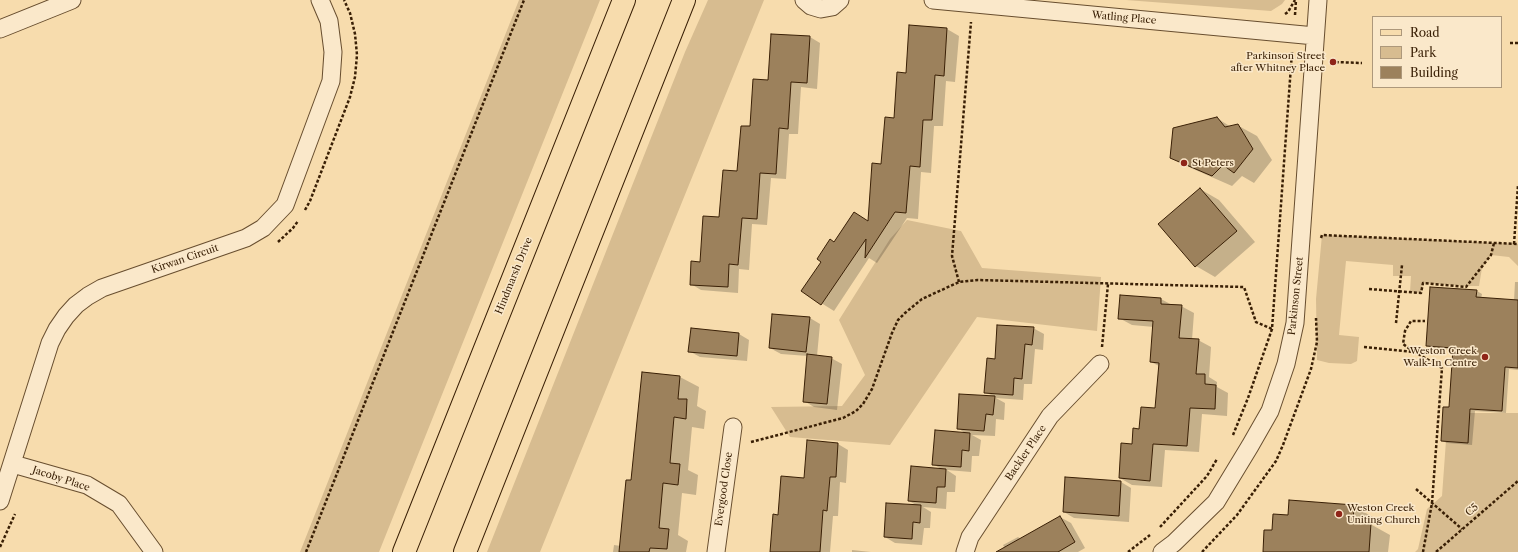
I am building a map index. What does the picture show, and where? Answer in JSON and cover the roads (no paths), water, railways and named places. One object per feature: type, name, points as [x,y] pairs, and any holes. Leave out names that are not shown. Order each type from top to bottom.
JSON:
[{"type":"main road","name":"Hindmarsh Drive","points":[[404,552],[624,0]]},
{"type":"main road","points":[[465,552],[684,0]]},
{"type":"street","points":[[0,29],[72,0]]},
{"type":"street","name":"Kirwan Circuit","points":[[0,502],[50,343],[57,329],[76,305],[102,288],[246,238],[263,228],[286,205],[331,82],[333,52],[329,21],[320,0]]},
{"type":"street","points":[[804,0],[811,6],[821,9],[832,7],[840,0]]},
{"type":"street","name":"Watling Place","points":[[933,0],[1315,36]]},
{"type":"street","name":"Parkinson Street","points":[[1162,552],[1174,543],[1216,502],[1270,411],[1286,364],[1295,323],[1318,0]]},
{"type":"street","name":"Backler Place","points":[[965,552],[970,537],[1050,416],[1100,364]]},
{"type":"street","name":"Evergood Close","points":[[716,552],[733,427]]},
{"type":"street","name":"Jacoby Place","points":[[13,464],[86,485],[119,504],[154,552]]},
{"type":"place","name":"Parkinson Street after Whitney Place","points":[[1333,62]]},
{"type":"place","name":"St Peters","points":[[1184,163]]},
{"type":"place","name":"Weston Creek Walk-In Centre","points":[[1485,357]]},
{"type":"place","name":"Weston Creek Uniting Church","points":[[1339,514]]}]
